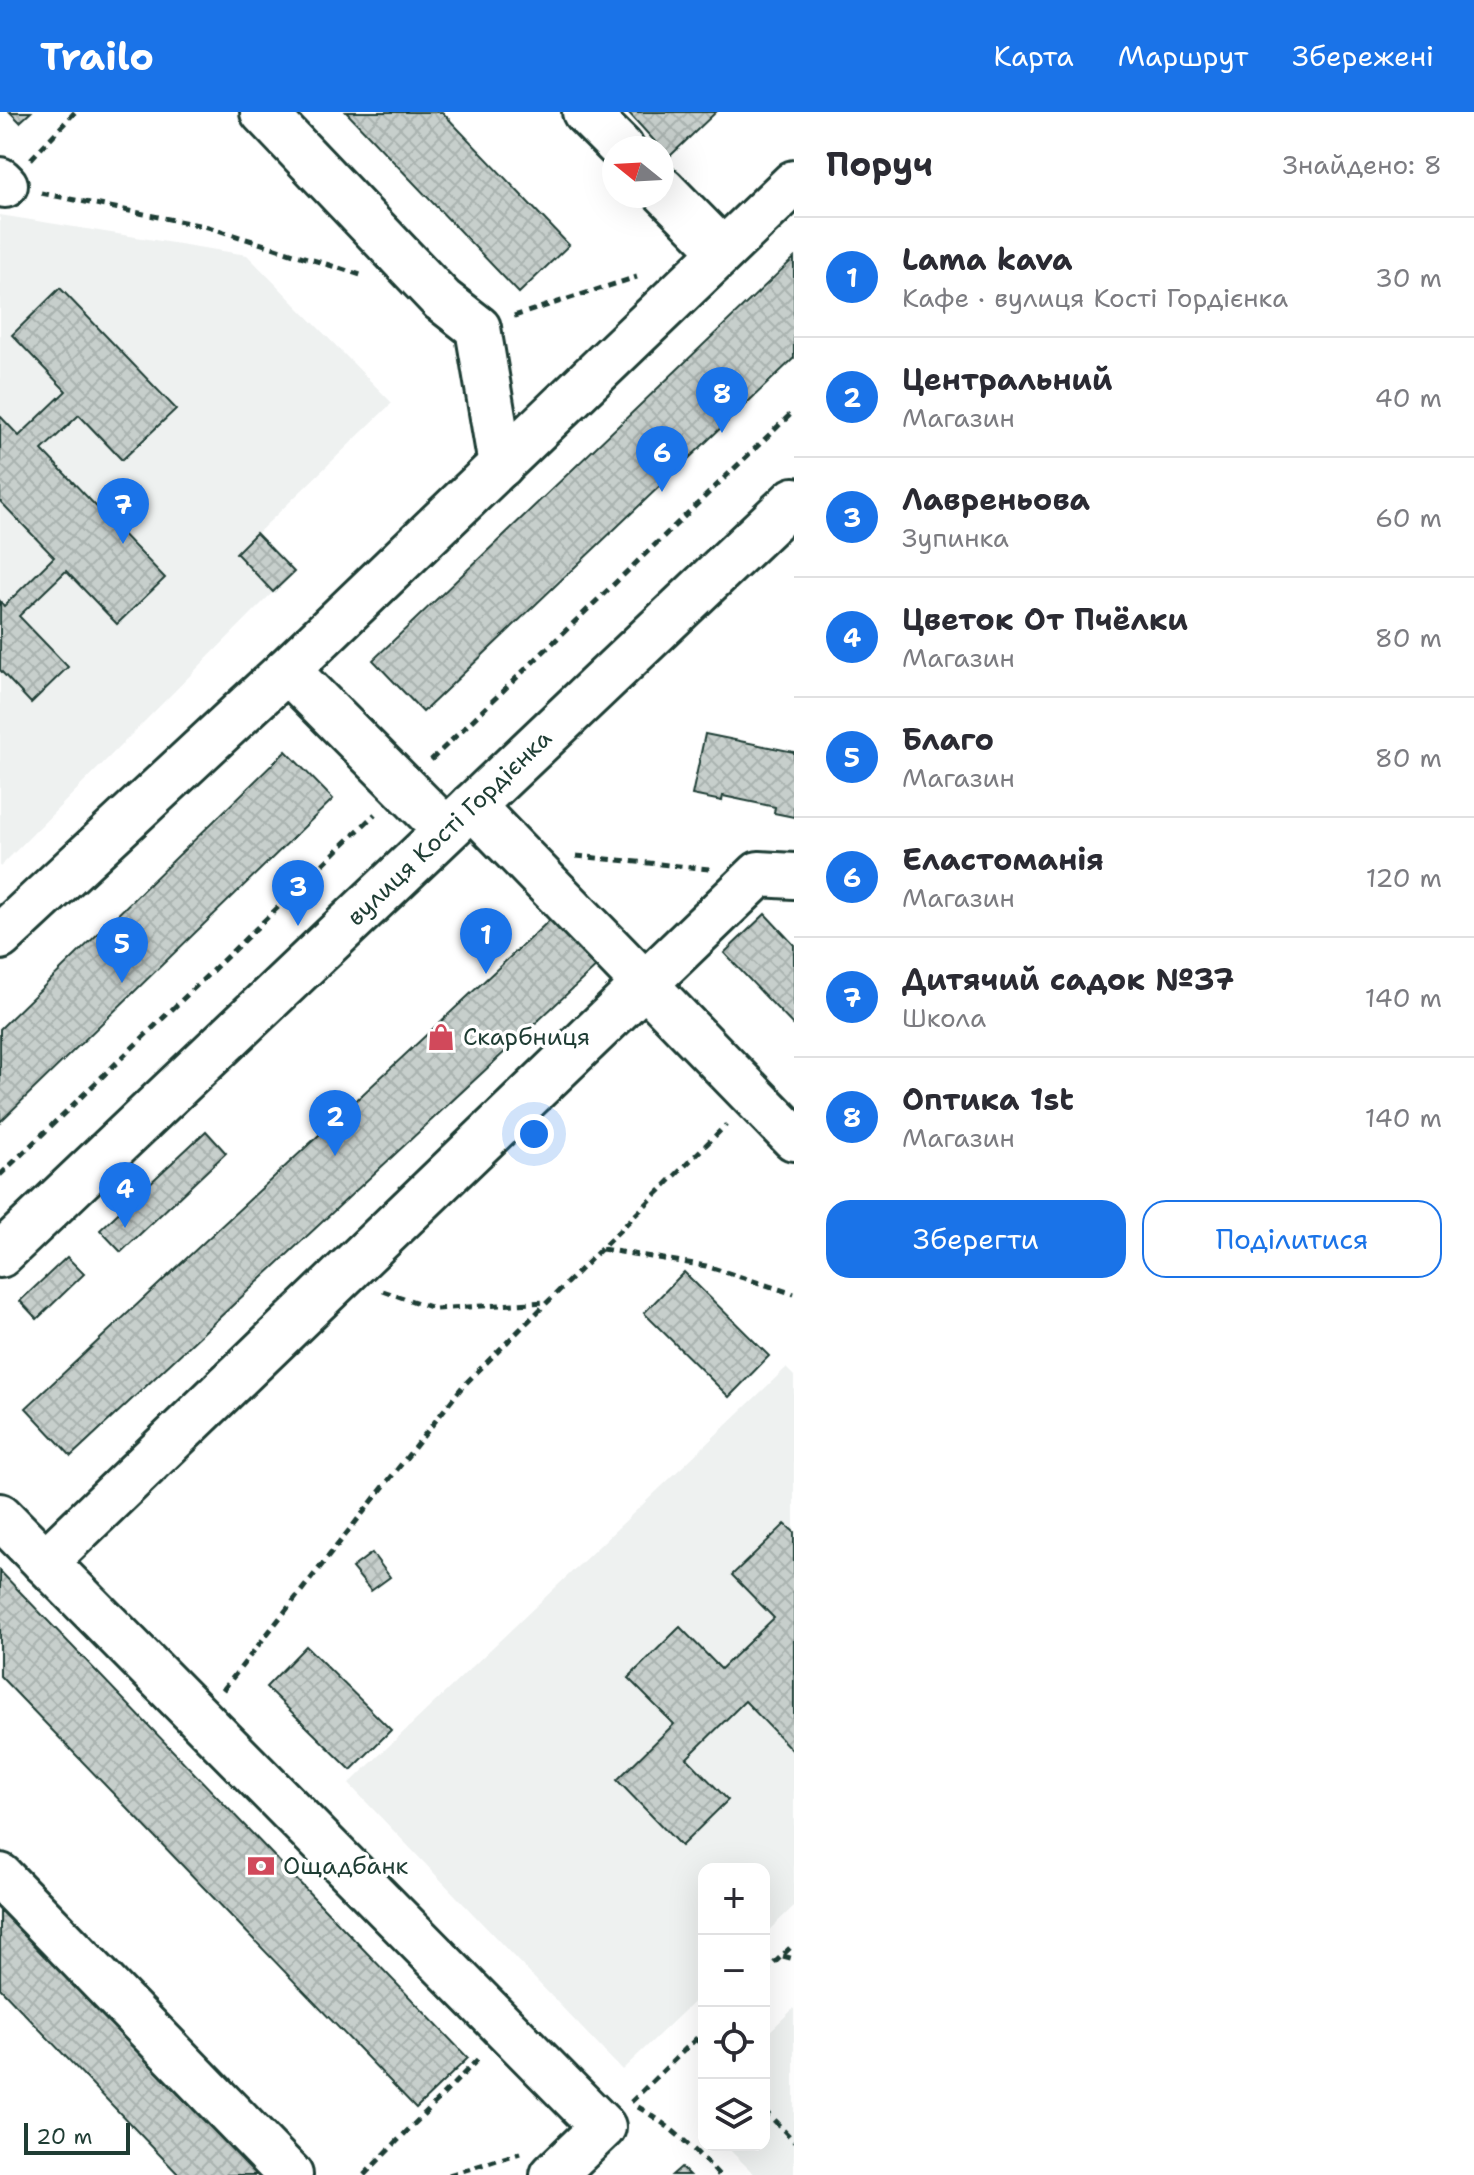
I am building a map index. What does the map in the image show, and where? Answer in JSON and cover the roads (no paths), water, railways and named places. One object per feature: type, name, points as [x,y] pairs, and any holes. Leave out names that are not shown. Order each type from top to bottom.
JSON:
[{"type":"street","points":[[263,112],[442,300],[478,328],[501,465]]},
{"type":"street","points":[[585,112],[609,136]]},
{"type":"street","points":[[0,937],[287,670],[794,183]]},
{"type":"street","points":[[674,201],[722,250]]},
{"type":"street","name":"вулиця Кості Гордієнка","points":[[0,1255],[794,500]]},
{"type":"street","points":[[287,670],[645,984],[794,1138]]},
{"type":"street","points":[[45,1562],[645,984],[776,875]]},
{"type":"street","points":[[0,1516],[603,2127],[553,2175]]},
{"type":"street","points":[[0,1876],[290,2175]]},
{"type":"place","name":"Оптика 1st","points":[[722,433]]},
{"type":"place","name":"Еластоманія","points":[[662,492]]},
{"type":"place","name":"Дитячий садок №37","points":[[123,544]]},
{"type":"place","name":"Лавреньова","points":[[298,926]]},
{"type":"place","name":"Lama kava","points":[[486,974]]},
{"type":"place","name":"Благо","points":[[122,983]]},
{"type":"place","name":"Скарбниця","points":[[441,1037]]},
{"type":"place","name":"Центральний","points":[[335,1156]]},
{"type":"place","name":"Цветок От Пчёлки","points":[[125,1228]]},
{"type":"place","name":"Ощадбанк","points":[[261,1866]]}]
